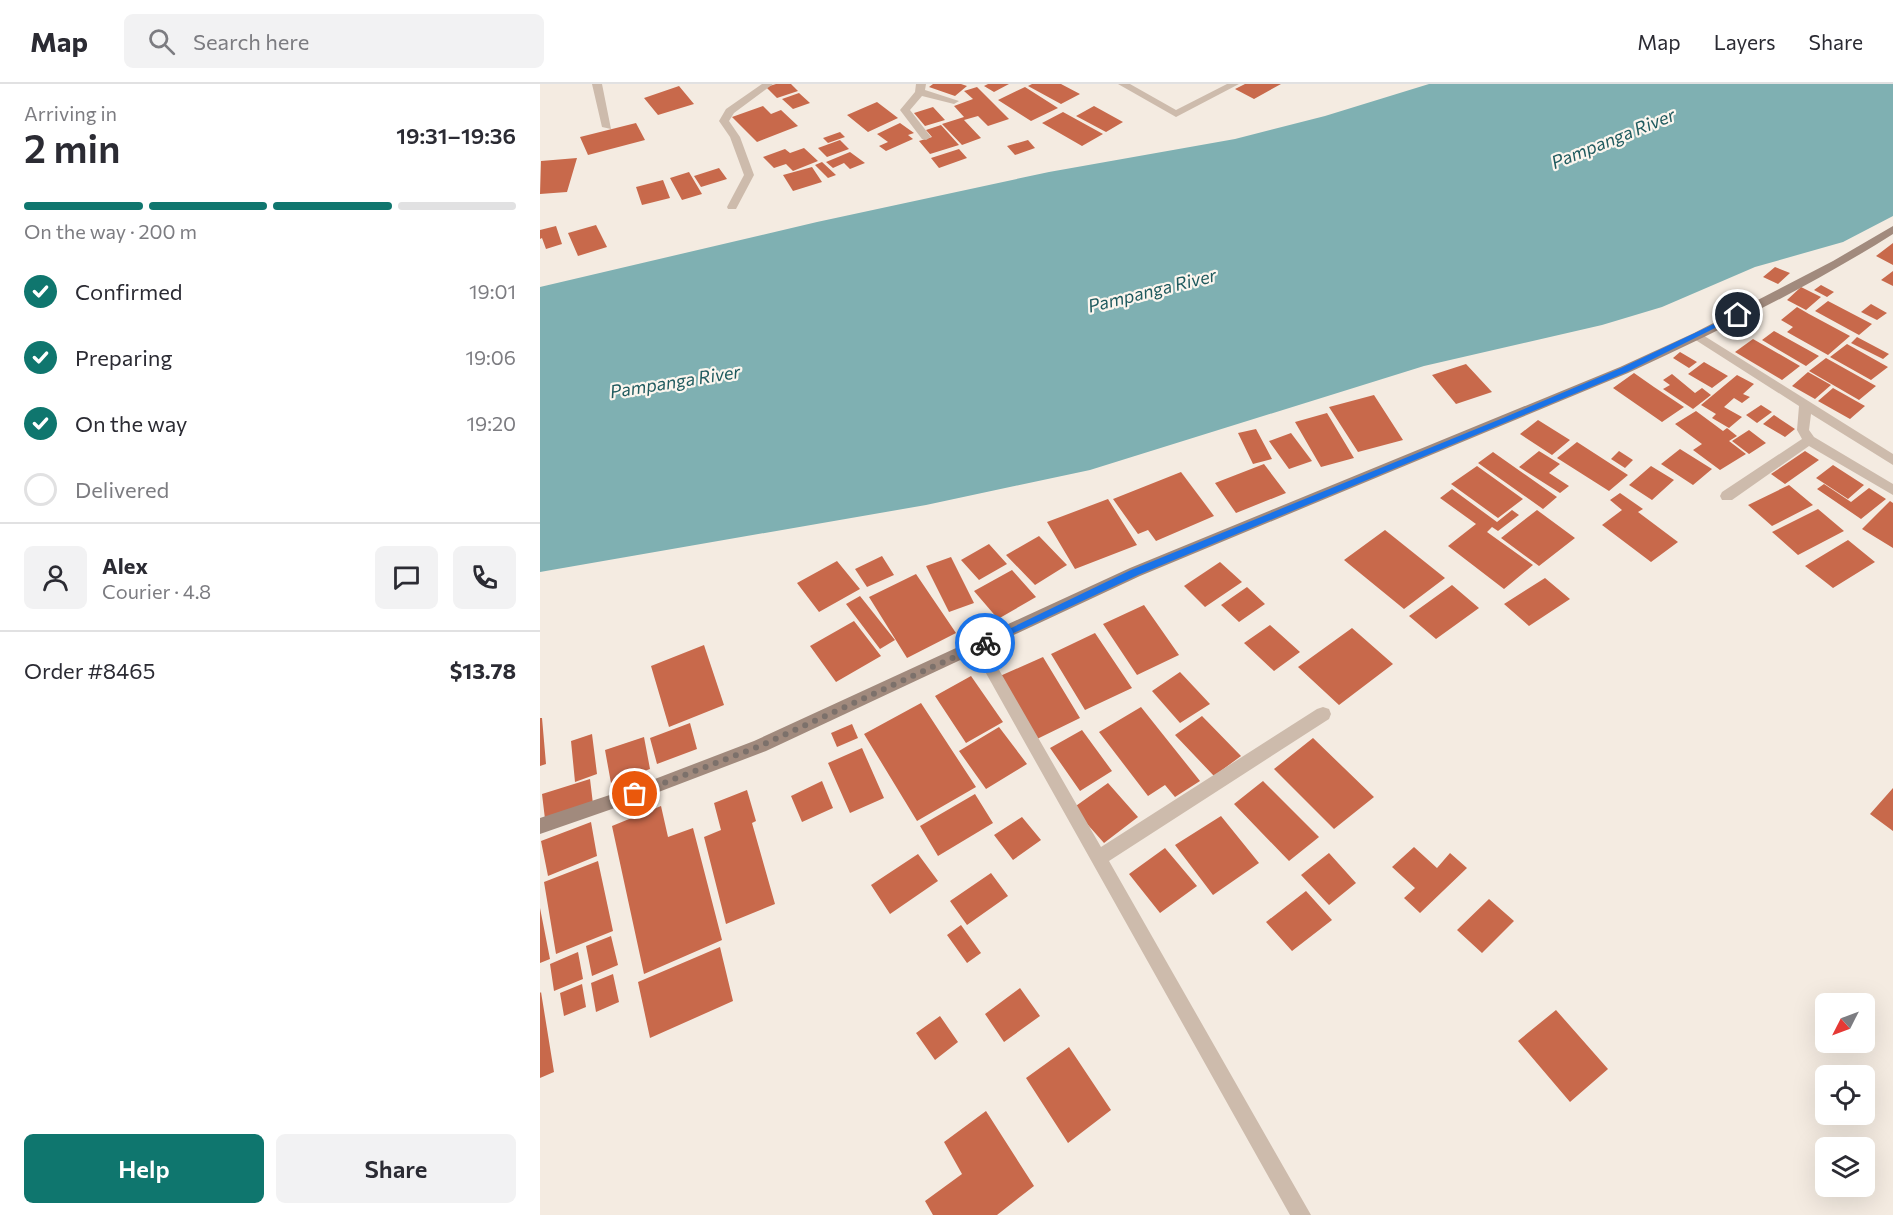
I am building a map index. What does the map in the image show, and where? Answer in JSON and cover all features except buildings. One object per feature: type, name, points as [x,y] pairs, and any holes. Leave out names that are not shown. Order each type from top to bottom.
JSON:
[{"type":"main road","points":[[540,826],[635,794],[760,746],[1134,572],[1506,420],[1698,336],[1837,264],[1893,229]]},
{"type":"street","points":[[597,84],[607,126]]},
{"type":"street","points":[[732,207],[749,175],[735,137],[724,121],[730,111],[768,84]]},
{"type":"street","points":[[1123,84],[1176,114],[1234,84]]},
{"type":"street","points":[[926,137],[905,110],[920,88],[954,101]]},
{"type":"street","points":[[1698,336],[1893,460]]},
{"type":"street","points":[[1806,404],[1803,430],[1809,440],[1893,490]]},
{"type":"street","points":[[1727,496],[1809,440]]},
{"type":"street","points":[[978,646],[1301,1215]]},
{"type":"street","points":[[1098,859],[1323,714]]},
{"type":"water","name":"Pampanga River","points":[[1429,84],[1893,84],[1893,216],[1843,242],[1755,267],[1662,307],[1602,325],[1424,366],[1090,470],[926,505],[540,572],[540,287],[817,222],[1049,172],[1235,139],[1325,116]]},
{"type":"way so far","points":[[635,794],[760,746],[985,643]]},
{"type":"route","points":[[985,643],[1134,572],[1256,524],[1344,485],[1624,370],[1738,315]]}]
